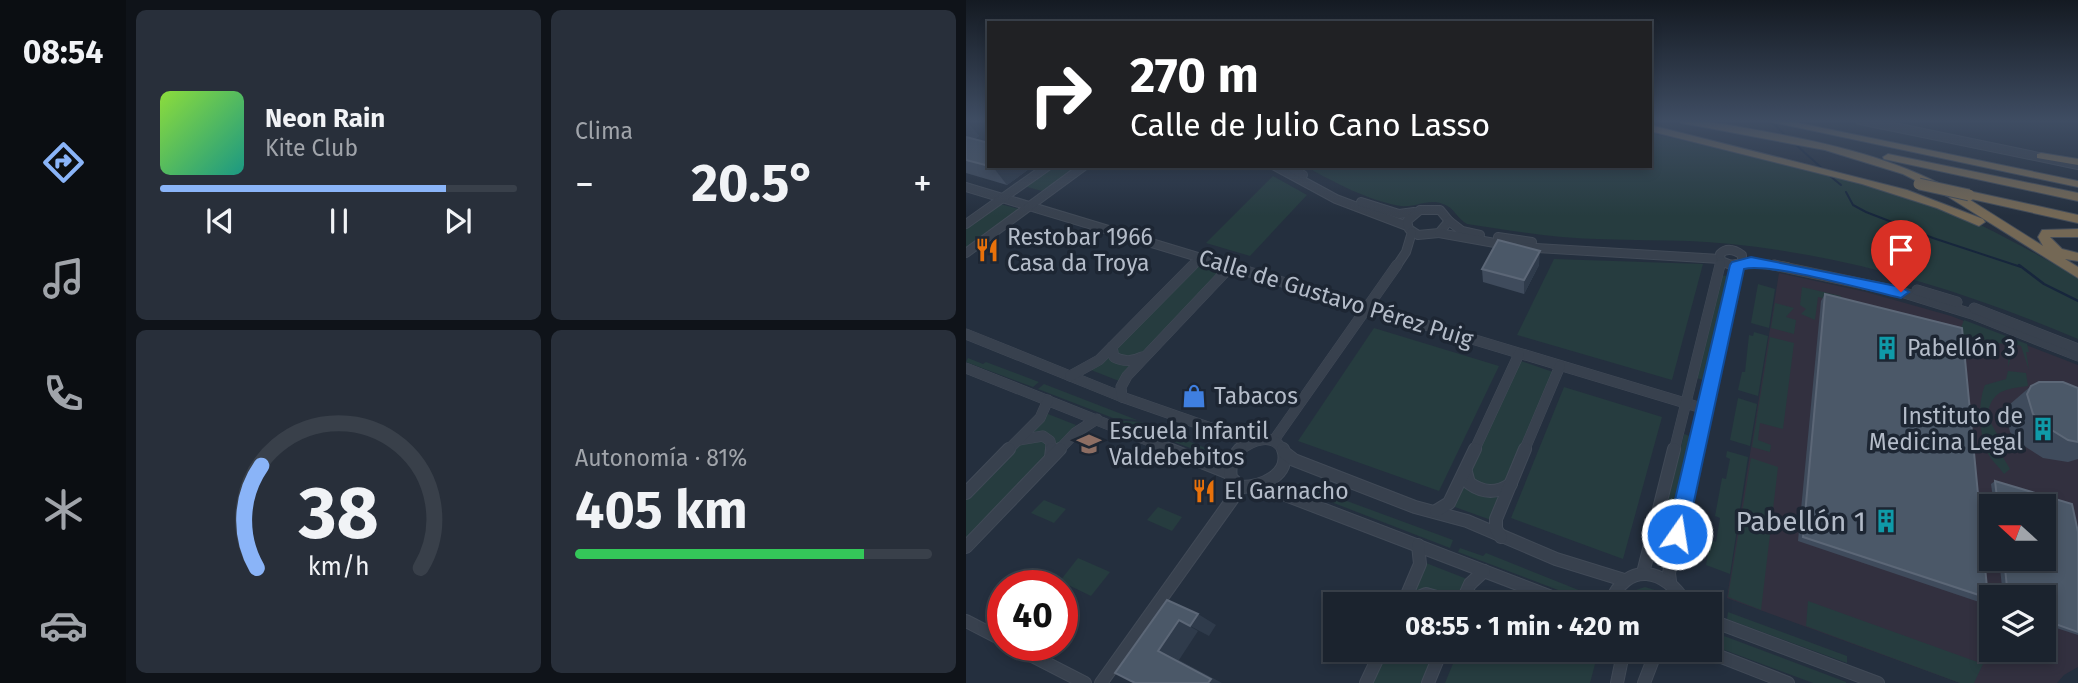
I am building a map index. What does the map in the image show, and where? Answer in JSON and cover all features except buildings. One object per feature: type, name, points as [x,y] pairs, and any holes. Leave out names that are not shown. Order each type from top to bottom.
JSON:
[{"type":"highway","points":[[1760,152],[2078,219]]},
{"type":"highway","points":[[1846,152],[1919,177],[2078,273]]},
{"type":"highway","points":[[1856,152],[2078,197]]},
{"type":"highway","points":[[1929,152],[2078,184]]},
{"type":"highway","points":[[2041,156],[2078,164]]},
{"type":"highway","points":[[1964,159],[2078,178]]},
{"type":"highway","points":[[1844,171],[1945,207],[2052,258]]},
{"type":"highway","points":[[2078,233],[2052,231],[2044,237],[2057,252],[2078,257]]},
{"type":"street","points":[[2020,152],[2041,156]]},
{"type":"street","points":[[966,224],[1045,168]]},
{"type":"street","points":[[966,253],[1081,168]]},
{"type":"street","points":[[1279,168],[1336,199],[1425,236]]},
{"type":"street","points":[[1292,168],[1323,186],[1399,214],[1434,208],[1445,213],[1449,221],[1462,231],[1534,242],[1721,257],[1727,265],[1740,260],[1855,274],[1997,316],[2078,349]]},
{"type":"street","name":"Calle de Gustavo Pérez Puig","points":[[966,187],[1705,409]]},
{"type":"street","points":[[1406,252],[1410,229],[1407,221],[1415,212]]},
{"type":"street","points":[[1439,233],[1449,221]]},
{"type":"street","points":[[966,334],[1232,438],[1251,442],[1274,440],[1406,252],[1425,236],[1439,233],[1532,249],[1721,257]]},
{"type":"street","points":[[1643,573],[1721,257],[1730,250],[1740,260],[1812,271],[1901,292],[1972,314],[2078,356]]},
{"type":"street","points":[[1070,376],[1091,366],[1112,347],[1201,257]]},
{"type":"street","points":[[1678,592],[1670,581],[1669,573],[1740,260]]},
{"type":"street","points":[[1122,397],[1123,382],[1231,266]]},
{"type":"street","points":[[1112,347],[1114,358],[1123,361],[1146,356]]},
{"type":"street","points":[[1436,511],[1451,500],[1519,354]]},
{"type":"street","points":[[1501,538],[1496,529],[1496,519],[1560,366]]},
{"type":"street","points":[[966,368],[1229,473]]},
{"type":"street","points":[[966,493],[1040,418],[1048,400]]},
{"type":"street","points":[[966,547],[1080,428],[1097,419]]},
{"type":"street","points":[[1018,440],[1039,436],[1049,439],[1053,446],[1051,458]]},
{"type":"street","points":[[1274,440],[1285,453],[1302,464],[1415,507],[1468,521],[1501,538],[1601,575],[1624,580]]},
{"type":"street","points":[[1251,442],[1236,453],[1231,462],[1229,473],[1233,482],[1241,487],[1262,486],[1539,592]]},
{"type":"street","points":[[1262,486],[1281,471],[1285,453]]},
{"type":"street","points":[[1465,471],[1469,483],[1482,491],[1499,492],[1511,484]]},
{"type":"street","points":[[1101,683],[1241,487]]},
{"type":"street","points":[[1409,592],[1420,564],[1418,545]]},
{"type":"street","points":[[1466,592],[1470,584],[1484,571]]},
{"type":"street","points":[[1614,592],[1624,580],[1643,573],[1670,581]]},
{"type":"street","points":[[966,621],[987,632]]},
{"type":"street","points":[[1722,624],[1878,683]]},
{"type":"street","points":[[1722,657],[1788,683]]},
{"type":"street","points":[[1042,661],[1085,683]]},
{"type":"street","points":[[1366,683],[1376,662]]},
{"type":"street","points":[[1428,683],[1437,662]]},
{"type":"street","points":[[1618,683],[1622,662]]},
{"type":"street","points":[[1644,683],[1652,662]]},
{"type":"shaded area","points":[[1779,273],[1866,292],[1951,316],[2078,365],[2078,667],[2064,675],[2057,683],[1960,683],[1727,598]]},
{"type":"green space","points":[[1652,152],[1737,152],[1857,180],[1925,201],[2022,246],[2078,277],[2078,339],[1952,291],[1820,257],[1731,244],[1562,237],[1467,224],[1450,208],[1438,202],[1406,206],[1389,204],[1309,168],[1652,168]]},
{"type":"green space","points":[[1048,168],[1077,168],[1045,192],[1024,186]]},
{"type":"green space","points":[[1273,176],[1307,195],[1250,256],[1206,243]]},
{"type":"green space","points":[[1000,204],[1019,209],[966,251],[966,228]]},
{"type":"green space","points":[[1554,259],[1703,264],[1672,380],[1517,335]]},
{"type":"green space","points":[[1203,265],[1219,270],[1219,276],[1119,381],[1091,370],[1192,268]]},
{"type":"green space","points":[[1722,275],[1730,277],[1706,381],[1697,378]]},
{"type":"green space","points":[[1758,284],[1775,289],[1769,328],[1751,323]]},
{"type":"green space","points":[[1802,287],[1841,296],[1841,302],[1818,297],[1815,320],[1801,314],[1806,309],[1800,305]]},
{"type":"green space","points":[[1775,303],[1794,308],[1786,317],[1796,320],[1794,334],[1771,328]]},
{"type":"green space","points":[[1964,320],[2027,344],[2029,370],[2021,346],[2015,344],[2008,367],[2009,345],[1958,335]]},
{"type":"green space","points":[[1374,328],[1499,366],[1439,491],[1298,441]]},
{"type":"green space","points":[[1754,332],[1768,336],[1758,396],[1738,390],[1742,372],[1745,372],[1749,335],[1753,336]]},
{"type":"green space","points":[[1770,337],[1794,343],[1783,429],[1760,423],[1758,440],[1771,445],[1770,452],[1752,447]]},
{"type":"green space","points":[[968,358],[1039,382],[1033,387],[966,362]]},
{"type":"green space","points":[[1521,361],[1553,372],[1491,520],[1452,506]]},
{"type":"green space","points":[[2008,371],[2026,373],[2028,386],[2002,391],[1990,404],[1988,412],[1984,411],[2001,441],[1995,444],[2010,469],[2004,474],[1986,450],[1980,411],[1985,385],[2006,379]]},
{"type":"green space","points":[[1044,384],[1137,420],[1113,418],[1038,389]]},
{"type":"green space","points":[[1564,387],[1662,417],[1623,559],[1511,518]]},
{"type":"green space","points":[[1738,398],[1757,404],[1750,446],[1730,440]]},
{"type":"green space","points":[[1048,414],[1076,425],[966,542],[966,495]]},
{"type":"green space","points":[[1115,420],[1140,422],[1213,451],[1209,455]]},
{"type":"green space","points":[[1684,434],[1693,437],[1667,552],[1657,548]]},
{"type":"green space","points":[[1727,451],[1748,457],[1730,574],[1706,565],[1711,540],[1716,542],[1720,518],[1715,516],[1722,478],[1726,479],[1730,459],[1726,457]]},
{"type":"green space","points":[[1751,458],[1778,467],[1761,610],[1728,597]]},
{"type":"green space","points":[[1298,483],[1453,540],[1450,548],[1295,488]]},
{"type":"green space","points":[[1044,500],[1066,509],[1054,523],[1031,513]]},
{"type":"green space","points":[[1158,507],[1182,517],[1172,531],[1147,520]]},
{"type":"green space","points":[[1460,548],[1483,556],[1486,553],[1581,592],[1563,592],[1458,552]]},
{"type":"green space","points":[[1078,558],[1110,572],[1091,596],[1078,590],[1078,570],[1069,570]]},
{"type":"green space","points":[[1426,563],[1467,579],[1461,592],[1412,592]]},
{"type":"green space","points":[[1645,587],[1661,592],[1630,592]]},
{"type":"green space","points":[[1808,601],[1983,664],[1974,683],[1960,683],[1806,626]]},
{"type":"green space","points":[[1728,612],[1847,656],[1847,663],[1727,619]]},
{"type":"green space","points":[[1724,636],[1846,683],[1813,683],[1722,649]]},
{"type":"green space","points":[[1379,662],[1432,662],[1423,683],[1369,683]]},
{"type":"green space","points":[[1454,662],[1596,662],[1590,683],[1445,683]]},
{"type":"waterway","points":[[1804,152],[1825,171]]},
{"type":"waterway","points":[[1830,176],[1841,185]]},
{"type":"waterway","points":[[1846,192],[1853,205],[1866,212],[2021,267]]},
{"type":"waterway","points":[[2019,265],[2044,284],[2078,301]]},
{"type":"place","name":"Restobar 1966 Casa da Troya","points":[[987,250]]},
{"type":"place","name":"Pabellón 3","points":[[1887,348]]},
{"type":"place","name":"Tabacos","points":[[1194,396]]},
{"type":"place","name":"Instituto de Medicina Legal","points":[[2043,429]]},
{"type":"place","name":"Escuela Infantil Valdebebitos","points":[[1089,444]]},
{"type":"place","name":"El Garnacho","points":[[1204,491]]},
{"type":"place","name":"Pabellón 1","points":[[1886,521]]},
{"type":"route","points":[[1677,534],[1737,265],[1751,262],[1784,266],[1901,292]]}]
